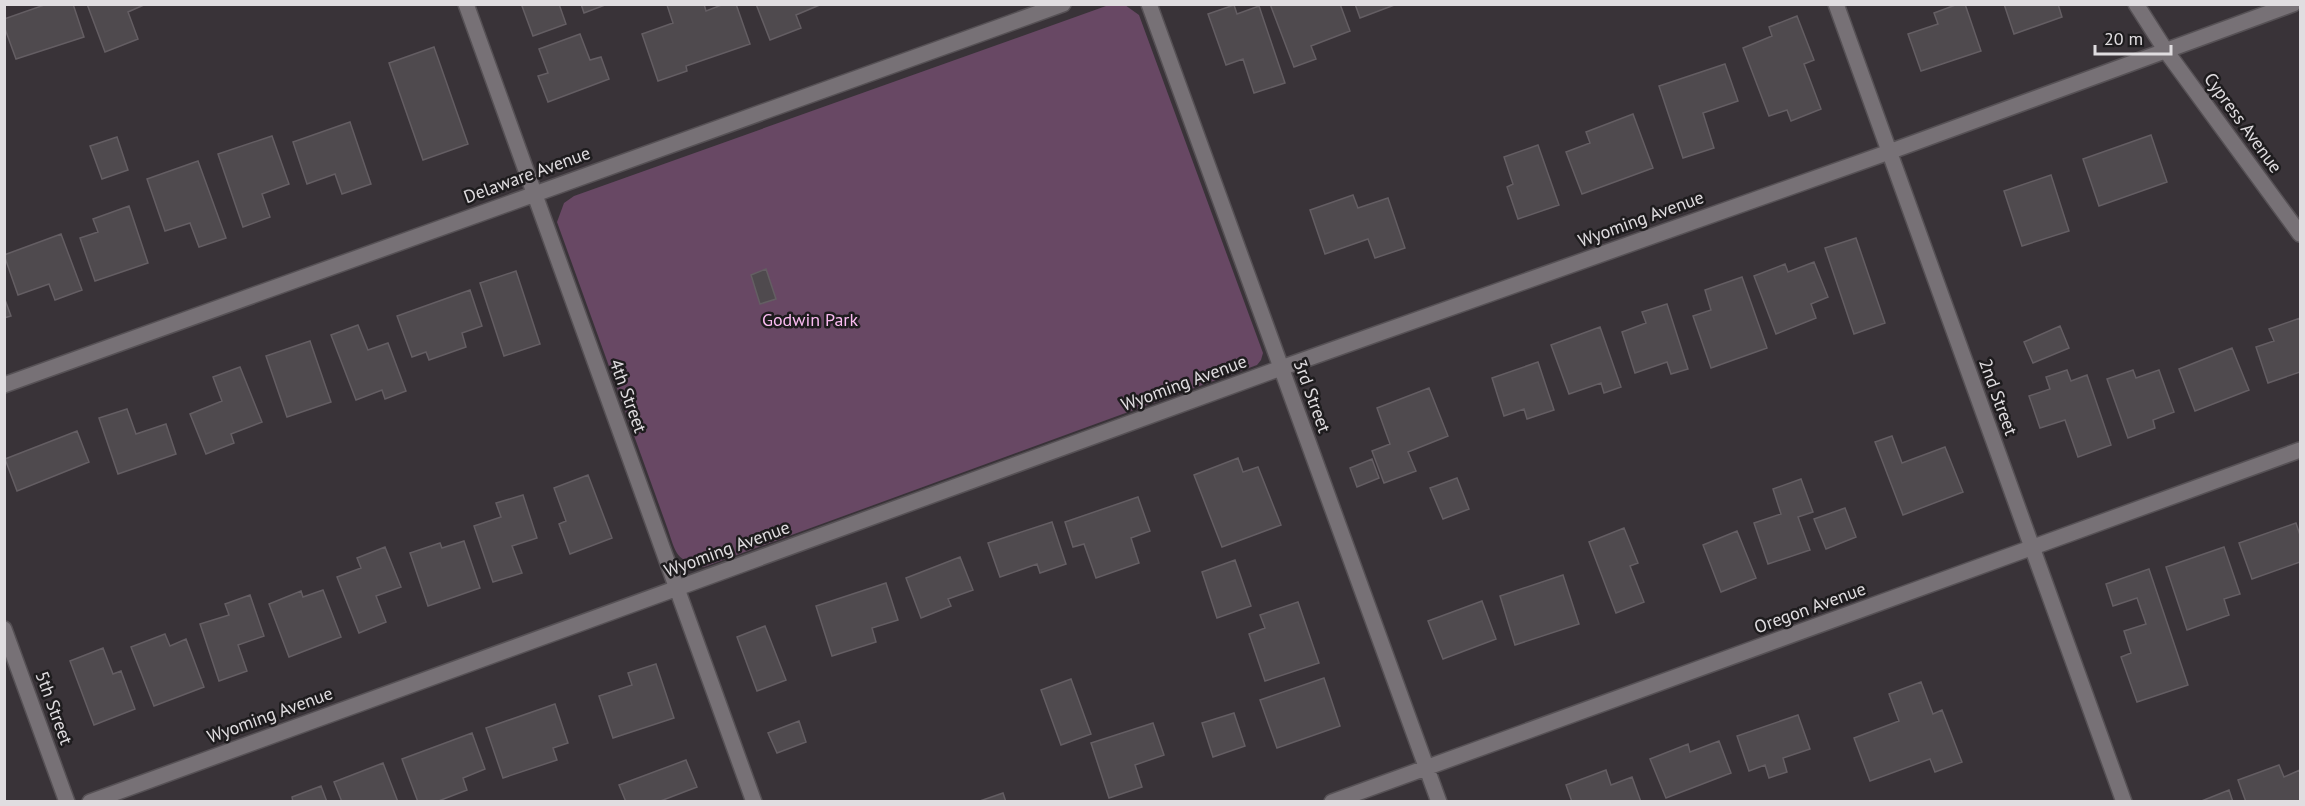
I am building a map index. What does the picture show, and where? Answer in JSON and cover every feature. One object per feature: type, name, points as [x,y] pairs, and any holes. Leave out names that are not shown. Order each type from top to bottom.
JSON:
[{"type":"street","name":"4th Street","points":[[466,4],[754,801]]},
{"type":"street","name":"Delaware Avenue","points":[[4,385],[1063,4]]},
{"type":"street","name":"3rd Street","points":[[1149,4],[1438,801]]},
{"type":"street","name":"2nd Street","points":[[1836,4],[2124,801]]},
{"type":"street","name":"Cypress Avenue","points":[[2136,4],[2166,51],[2301,234]]},
{"type":"street","name":"Wyoming Avenue","points":[[90,801],[1281,368],[1889,152],[2293,4]]},
{"type":"street","name":"Oregon Avenue","points":[[1332,801],[2301,450]]},
{"type":"street","name":"5th Street","points":[[4,629],[67,801]]},
{"type":"green space","name":"Godwin Park","points":[[1125,5],[1139,15],[1263,353],[1257,365],[704,567],[682,558],[675,550],[557,222],[564,203],[574,196],[1106,6]]},
{"type":"building","points":[[47,4],[73,4],[84,37],[16,59],[4,26],[4,19]]},
{"type":"building","points":[[87,4],[146,4],[128,12],[138,39],[105,52]]},
{"type":"building","points":[[525,4],[559,4],[566,24],[533,36],[522,6]]},
{"type":"building","points":[[581,4],[605,4],[605,5],[584,13]]},
{"type":"building","points":[[704,4],[706,11],[724,4],[736,4],[750,44],[686,66],[687,71],[658,81],[642,34],[673,23],[667,5]]},
{"type":"building","points":[[756,4],[822,4],[796,15],[801,28],[770,40]]},
{"type":"building","points":[[1270,4],[1340,4],[1350,31],[1311,46],[1316,59],[1294,67]]},
{"type":"building","points":[[1355,4],[1397,4],[1360,18]]},
{"type":"building","points":[[1958,4],[1965,4],[1981,51],[1921,71],[1908,34],[1938,24],[1934,13]]},
{"type":"building","points":[[2004,4],[2058,4],[2062,17],[2014,34]]},
{"type":"building","points":[[1234,5],[1237,14],[1259,6],[1285,83],[1254,93],[1243,59],[1226,65],[1208,14]]},
{"type":"building","points":[[1797,16],[1814,60],[1804,64],[1821,109],[1791,121],[1787,110],[1769,116],[1743,48],[1772,36],[1769,27]]},
{"type":"building","points":[[580,34],[590,60],[601,57],[609,79],[548,102],[538,76],[548,73],[539,49]]},
{"type":"building","points":[[434,47],[468,144],[423,160],[389,63]]},
{"type":"building","points":[[1725,64],[1738,101],[1703,113],[1714,148],[1683,158],[1659,86]]},
{"type":"building","points":[[1633,114],[1653,168],[1582,194],[1566,152],[1590,143],[1586,132]]},
{"type":"building","points":[[350,122],[371,184],[342,194],[335,174],[307,184],[293,142]]},
{"type":"building","points":[[2151,135],[2167,182],[2099,206],[2083,159]]},
{"type":"building","points":[[272,136],[289,184],[262,194],[270,217],[243,227],[218,154]]},
{"type":"building","points":[[117,137],[128,170],[102,179],[90,146]]},
{"type":"building","points":[[1538,145],[1559,205],[1518,219],[1507,187],[1513,184],[1504,157]]},
{"type":"building","points":[[198,161],[226,238],[199,247],[190,223],[165,231],[147,179]]},
{"type":"building","points":[[2051,175],[2069,231],[2022,246],[2004,191]]},
{"type":"building","points":[[1353,195],[1358,208],[1388,198],[1405,248],[1375,258],[1368,239],[1325,254],[1310,210]]},
{"type":"building","points":[[129,206],[148,263],[95,281],[80,238],[98,232],[93,219]]},
{"type":"building","points":[[61,234],[82,290],[55,300],[49,284],[18,295],[4,255]]},
{"type":"building","points":[[1856,238],[1885,323],[1854,334],[1825,248]]},
{"type":"building","points":[[1814,262],[1828,297],[1811,304],[1816,318],[1776,334],[1754,276],[1785,264],[1788,272]]},
{"type":"building","points":[[766,269],[776,299],[760,304],[751,275]]},
{"type":"building","points":[[516,271],[540,344],[504,356],[480,283]]},
{"type":"building","points":[[1742,277],[1767,348],[1711,368],[1693,316],[1711,310],[1705,290]]},
{"type":"building","points":[[470,290],[482,326],[462,333],[466,347],[429,360],[426,352],[412,357],[397,316]]},
{"type":"building","points":[[4,297],[11,316],[4,318]]},
{"type":"building","points":[[1667,304],[1688,369],[1671,374],[1667,362],[1635,373],[1622,332],[1646,323],[1642,312]]},
{"type":"building","points":[[2300,318],[2300,372],[2268,383],[2256,347],[2274,341],[2269,329]]},
{"type":"building","points":[[358,325],[368,350],[388,343],[406,391],[385,399],[382,390],[356,400],[331,335]]},
{"type":"building","points":[[2060,326],[2069,348],[2033,363],[2024,342]]},
{"type":"building","points":[[1600,327],[1621,387],[1604,393],[1601,383],[1569,394],[1551,345]]},
{"type":"building","points":[[310,341],[331,402],[287,417],[266,356]]},
{"type":"building","points":[[2232,348],[2249,390],[2195,411],[2179,369]]},
{"type":"building","points":[[1538,362],[1554,410],[1527,419],[1524,409],[1504,416],[1492,378]]},
{"type":"building","points":[[240,367],[262,422],[231,434],[234,443],[206,454],[190,414],[222,401],[213,377]]},
{"type":"building","points":[[2067,370],[2071,381],[2087,375],[2111,445],[2078,457],[2065,420],[2040,428],[2029,396],[2050,389],[2046,377]]},
{"type":"building","points":[[2133,370],[2136,378],[2159,370],[2174,412],[2153,420],[2155,428],[2128,438],[2107,379]]},
{"type":"building","points":[[1429,388],[1448,436],[1408,452],[1416,471],[1384,483],[1372,451],[1390,444],[1377,408]]},
{"type":"building","points":[[127,409],[136,434],[166,424],[176,454],[118,474],[99,418]]},
{"type":"building","points":[[77,431],[89,462],[17,491],[5,459]]},
{"type":"building","points":[[1892,436],[1902,463],[1945,447],[1963,492],[1903,515],[1875,442]]},
{"type":"building","points":[[1238,458],[1243,472],[1258,467],[1281,525],[1222,547],[1194,475]]},
{"type":"building","points":[[1372,459],[1379,478],[1357,487],[1350,468]]},
{"type":"building","points":[[588,475],[612,538],[570,554],[559,524],[566,521],[554,488]]},
{"type":"building","points":[[1457,478],[1469,509],[1443,519],[1430,488]]},
{"type":"building","points":[[1801,479],[1813,512],[1798,517],[1810,550],[1768,564],[1754,523],[1781,514],[1773,489]]},
{"type":"building","points":[[523,495],[537,538],[512,546],[522,573],[493,582],[474,526],[501,517],[496,503]]},
{"type":"building","points":[[1138,497],[1150,531],[1131,538],[1139,563],[1096,578],[1084,544],[1073,547],[1065,522]]},
{"type":"building","points":[[1845,508],[1856,537],[1826,549],[1814,519]]},
{"type":"building","points":[[1052,522],[1066,564],[1040,573],[1037,564],[1000,577],[988,543]]},
{"type":"building","points":[[2296,523],[2300,535],[2300,562],[2252,579],[2239,543]]},
{"type":"building","points":[[1624,528],[1638,563],[1630,566],[1644,602],[1616,613],[1589,542]]},
{"type":"building","points":[[1737,531],[1756,578],[1721,592],[1703,545]]},
{"type":"building","points":[[464,541],[480,588],[428,606],[410,553],[440,543],[442,548]]},
{"type":"building","points":[[385,547],[401,587],[376,596],[386,622],[359,633],[337,577],[361,568],[357,558]]},
{"type":"building","points":[[2224,547],[2240,594],[2224,599],[2229,615],[2187,630],[2166,567]]},
{"type":"building","points":[[960,557],[973,590],[948,599],[951,606],[921,618],[906,578]]},
{"type":"building","points":[[1235,560],[1251,606],[1217,618],[1202,572]]},
{"type":"building","points":[[2149,569],[2188,685],[2137,702],[2121,657],[2131,653],[2124,631],[2146,624],[2137,598],[2113,606],[2106,584]]},
{"type":"building","points":[[1563,575],[1579,624],[1515,645],[1500,596]]},
{"type":"building","points":[[886,583],[898,620],[872,628],[876,642],[832,656],[816,606]]},
{"type":"building","points":[[323,590],[341,637],[289,657],[269,604],[301,591],[303,597]]},
{"type":"building","points":[[250,595],[264,636],[238,645],[247,671],[219,681],[200,624],[229,615],[225,604]]},
{"type":"building","points":[[1482,601],[1496,639],[1443,659],[1428,621]]},
{"type":"building","points":[[1298,602],[1319,663],[1265,681],[1249,634],[1265,628],[1260,615]]},
{"type":"building","points":[[765,626],[786,680],[757,691],[737,637]]},
{"type":"building","points":[[165,634],[170,646],[186,639],[204,687],[154,706],[131,647]]},
{"type":"building","points":[[103,648],[113,674],[121,671],[135,709],[94,725],[70,661]]},
{"type":"building","points":[[656,664],[674,718],[613,738],[599,696],[632,685],[628,673]]},
{"type":"building","points":[[1324,678],[1340,726],[1277,748],[1260,700]]},
{"type":"building","points":[[1071,679],[1091,734],[1061,745],[1041,690]]},
{"type":"building","points":[[1921,682],[1933,714],[1942,710],[1962,762],[1935,772],[1930,759],[1870,781],[1854,738],[1899,721],[1889,694]]},
{"type":"building","points":[[555,704],[568,743],[553,748],[557,760],[503,778],[486,728]]},
{"type":"building","points":[[1234,713],[1245,746],[1213,757],[1202,723]]},
{"type":"building","points":[[1798,715],[1810,749],[1783,758],[1787,772],[1769,778],[1765,765],[1749,771],[1737,736]]},
{"type":"building","points":[[799,721],[806,742],[777,753],[768,733]]},
{"type":"building","points":[[1153,723],[1164,755],[1135,765],[1142,787],[1109,798],[1091,743]]},
{"type":"building","points":[[472,733],[485,769],[463,778],[467,790],[436,802],[418,802],[402,759]]},
{"type":"building","points":[[1719,741],[1731,773],[1666,798],[1650,759],[1688,744],[1690,752]]},
{"type":"building","points":[[686,760],[697,787],[658,802],[626,802],[619,785]]},
{"type":"building","points":[[383,763],[398,802],[342,802],[334,782]]},
{"type":"building","points":[[2279,765],[2284,777],[2300,770],[2300,802],[2246,802],[2238,780]]},
{"type":"building","points":[[1606,770],[1611,785],[1632,777],[1641,802],[1572,802],[1566,785]]},
{"type":"building","points":[[321,786],[327,802],[293,802],[292,797]]},
{"type":"building","points":[[2229,790],[2233,802],[2199,802]]},
{"type":"building","points":[[1003,793],[1006,802],[977,802]]}]
